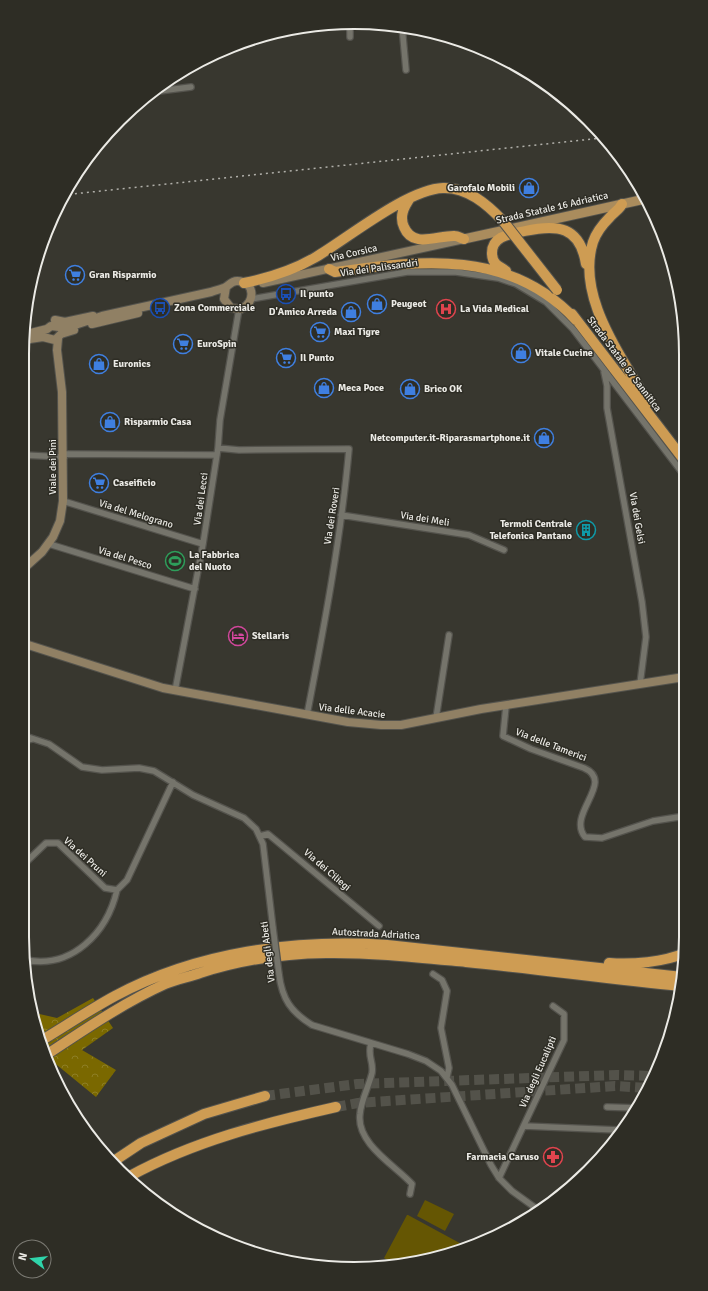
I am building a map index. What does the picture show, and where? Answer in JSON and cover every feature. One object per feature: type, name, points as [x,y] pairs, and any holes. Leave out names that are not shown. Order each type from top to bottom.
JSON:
[{"type":"highway","points":[[247,285],[303,264],[410,198],[428,190],[453,188],[480,200],[503,220],[647,402]]},
{"type":"highway","points":[[410,198],[404,208],[402,220],[403,226],[409,234],[424,240],[455,236],[464,239]]},
{"type":"highway","points":[[622,204],[620,209],[606,221],[596,236],[591,251],[590,269],[594,296],[604,324],[620,357],[647,402]]},
{"type":"highway","points":[[576,320],[562,305],[546,293],[512,276],[494,262],[492,250],[496,242],[504,236],[547,227],[559,228],[575,237],[581,245],[586,264],[590,269]]},
{"type":"highway","points":[[329,269],[335,272],[385,265],[438,263],[464,264],[512,276]]},
{"type":"highway","points":[[557,290],[576,320]]},
{"type":"highway","name":"Strada Statale 87 Sannitica","points":[[576,320],[679,454]]},
{"type":"highway","name":"Strada Statale 87 Sannitica","points":[[647,402],[679,444]]},
{"type":"highway","name":"Autostrada Adriatica","points":[[45,1038],[93,1008],[156,977],[241,953],[287,945],[350,942],[457,952],[676,976]]},
{"type":"highway","name":"Autostrada Adriatica","points":[[50,1052],[104,1016],[166,984],[217,967],[288,954],[319,952],[367,953],[522,968],[675,985]]},
{"type":"highway","points":[[457,952],[513,954],[618,963],[649,961],[678,956]]},
{"type":"highway","points":[[622,980],[675,989]]},
{"type":"highway","points":[[117,1159],[141,1142],[204,1114],[265,1096]]},
{"type":"highway","points":[[133,1175],[193,1147],[241,1130],[336,1107]]},
{"type":"main road","name":"Strada Statale 16 Adriatica","points":[[464,239],[640,200]]},
{"type":"street","points":[[350,29],[350,37]]},
{"type":"street","points":[[403,33],[406,70]]},
{"type":"street","points":[[163,91],[191,88]]},
{"type":"street","name":"Via Corsica","points":[[30,339],[48,338],[52,340],[58,330],[78,325],[102,316],[211,292],[226,287],[236,281],[247,285],[329,269],[464,239]]},
{"type":"street","name":"Via dei Palissandri","points":[[251,299],[407,272],[448,271],[498,278],[516,284],[546,302],[574,329],[679,468]]},
{"type":"street","points":[[226,287],[224,299],[228,306],[239,309],[247,306],[251,299],[247,285]]},
{"type":"street","name":"Via Corsica","points":[[58,330],[212,297],[224,299]]},
{"type":"street","name":"Via dei Lecci","points":[[175,691],[204,544],[218,448],[222,405],[239,309]]},
{"type":"street","name":"Via Corsica","points":[[30,333],[47,329],[53,325],[58,330]]},
{"type":"street","points":[[47,329],[48,338]]},
{"type":"street","name":"Viale dei Pini","points":[[29,563],[49,544],[60,521],[63,501],[64,455],[62,381],[57,350],[58,330]]},
{"type":"street","name":"Viale dei Pini","points":[[48,338],[57,350]]},
{"type":"street","name":"Via dei Gelsi","points":[[596,358],[603,371],[607,386],[607,408],[642,602],[646,637],[640,684]]},
{"type":"street","name":"Via dei Roveri","points":[[218,448],[239,450],[349,449],[341,515],[319,654],[306,715]]},
{"type":"street","points":[[29,456],[216,455]]},
{"type":"street","name":"Via del Melograno","points":[[63,501],[204,544]]},
{"type":"street","name":"Via dei Meli","points":[[341,515],[469,535],[504,550]]},
{"type":"street","name":"Via del Pesco","points":[[49,544],[195,589]]},
{"type":"street","points":[[436,718],[449,635]]},
{"type":"street","name":"Via delle Acacie","points":[[29,645],[141,682],[175,691],[348,722],[381,725],[401,725],[506,706],[679,679]]},
{"type":"street","name":"Via delle Tamerici","points":[[506,706],[503,736],[531,749],[591,771],[595,776],[595,784],[580,819],[582,833],[585,837],[602,838],[653,821],[679,817]]},
{"type":"street","name":"Via degli Abeti","points":[[29,738],[49,744],[82,767],[96,770],[146,769],[173,782],[193,795],[244,818],[256,829],[260,836],[268,879],[282,992],[289,1006],[299,1017],[312,1025],[426,1061],[441,1071],[447,1077],[499,1178],[512,1191],[535,1207]]},
{"type":"street","points":[[30,960],[48,961],[62,958],[76,952],[89,943],[98,932],[108,913],[117,890],[127,880],[173,782]]},
{"type":"street","name":"Via dei Ciliegi","points":[[260,836],[268,834],[379,926]]},
{"type":"street","name":"Via dei Pruni","points":[[29,859],[46,843],[58,843],[105,888],[117,890]]},
{"type":"street","points":[[433,974],[442,980],[447,991],[442,1028],[449,1068],[447,1077]]},
{"type":"street","name":"Via degli Eucalipti","points":[[499,1178],[564,1040],[564,1014],[553,1006]]},
{"type":"street","points":[[371,1043],[368,1053],[373,1066],[359,1115],[363,1130],[376,1152],[412,1184],[410,1194]]},
{"type":"street","points":[[607,1107],[630,1108]]},
{"type":"street","points":[[524,1126],[616,1130]]},
{"type":"green space","points":[[93,998],[113,1028],[82,1050],[116,1070],[96,1097],[55,1064],[46,1041],[38,1014],[57,1018]]},
{"type":"shaded area","points":[[425,1200],[454,1214],[445,1231],[417,1216]]},
{"type":"shaded area","points":[[407,1215],[461,1244],[417,1256],[387,1260],[384,1258]]},
{"type":"tunnel","points":[[265,1096],[357,1084],[617,1075],[647,1076]]},
{"type":"tunnel","points":[[336,1107],[358,1103],[615,1086],[642,1088]]},
{"type":"railway","points":[[71,194],[597,139]]},
{"type":"place","name":"Garofalo Mobili","points":[[529,188]]},
{"type":"place","name":"Gran Risparmio","points":[[75,275]]},
{"type":"place","name":"Il punto","points":[[286,294]]},
{"type":"place","name":"Peugeot","points":[[377,304]]},
{"type":"place","name":"Zona Commerciale","points":[[160,308]]},
{"type":"place","name":"La Vida Medical","points":[[446,309]]},
{"type":"place","name":"D'Amico Arreda","points":[[351,312]]},
{"type":"place","name":"Maxi Tigre","points":[[320,332]]},
{"type":"place","name":"EuroSpin","points":[[183,344]]},
{"type":"place","name":"Vitale Cucine","points":[[521,353]]},
{"type":"place","name":"Il Punto","points":[[286,358]]},
{"type":"place","name":"Euronics","points":[[99,364]]},
{"type":"place","name":"Meca Poce","points":[[324,388]]},
{"type":"place","name":"Brico OK","points":[[410,389]]},
{"type":"place","name":"Risparmio Casa","points":[[110,422]]},
{"type":"place","name":"Netcomputer.it-Riparasmartphone.it","points":[[544,438]]},
{"type":"place","name":"Caseificio","points":[[99,483]]},
{"type":"place","name":"Termoli Centrale Telefonica Pantano","points":[[586,530]]},
{"type":"place","name":"La Fabbrica del Nuoto","points":[[175,561]]},
{"type":"place","name":"Stellaris","points":[[238,636]]},
{"type":"place","name":"Farmacia Caruso","points":[[553,1157]]}]
